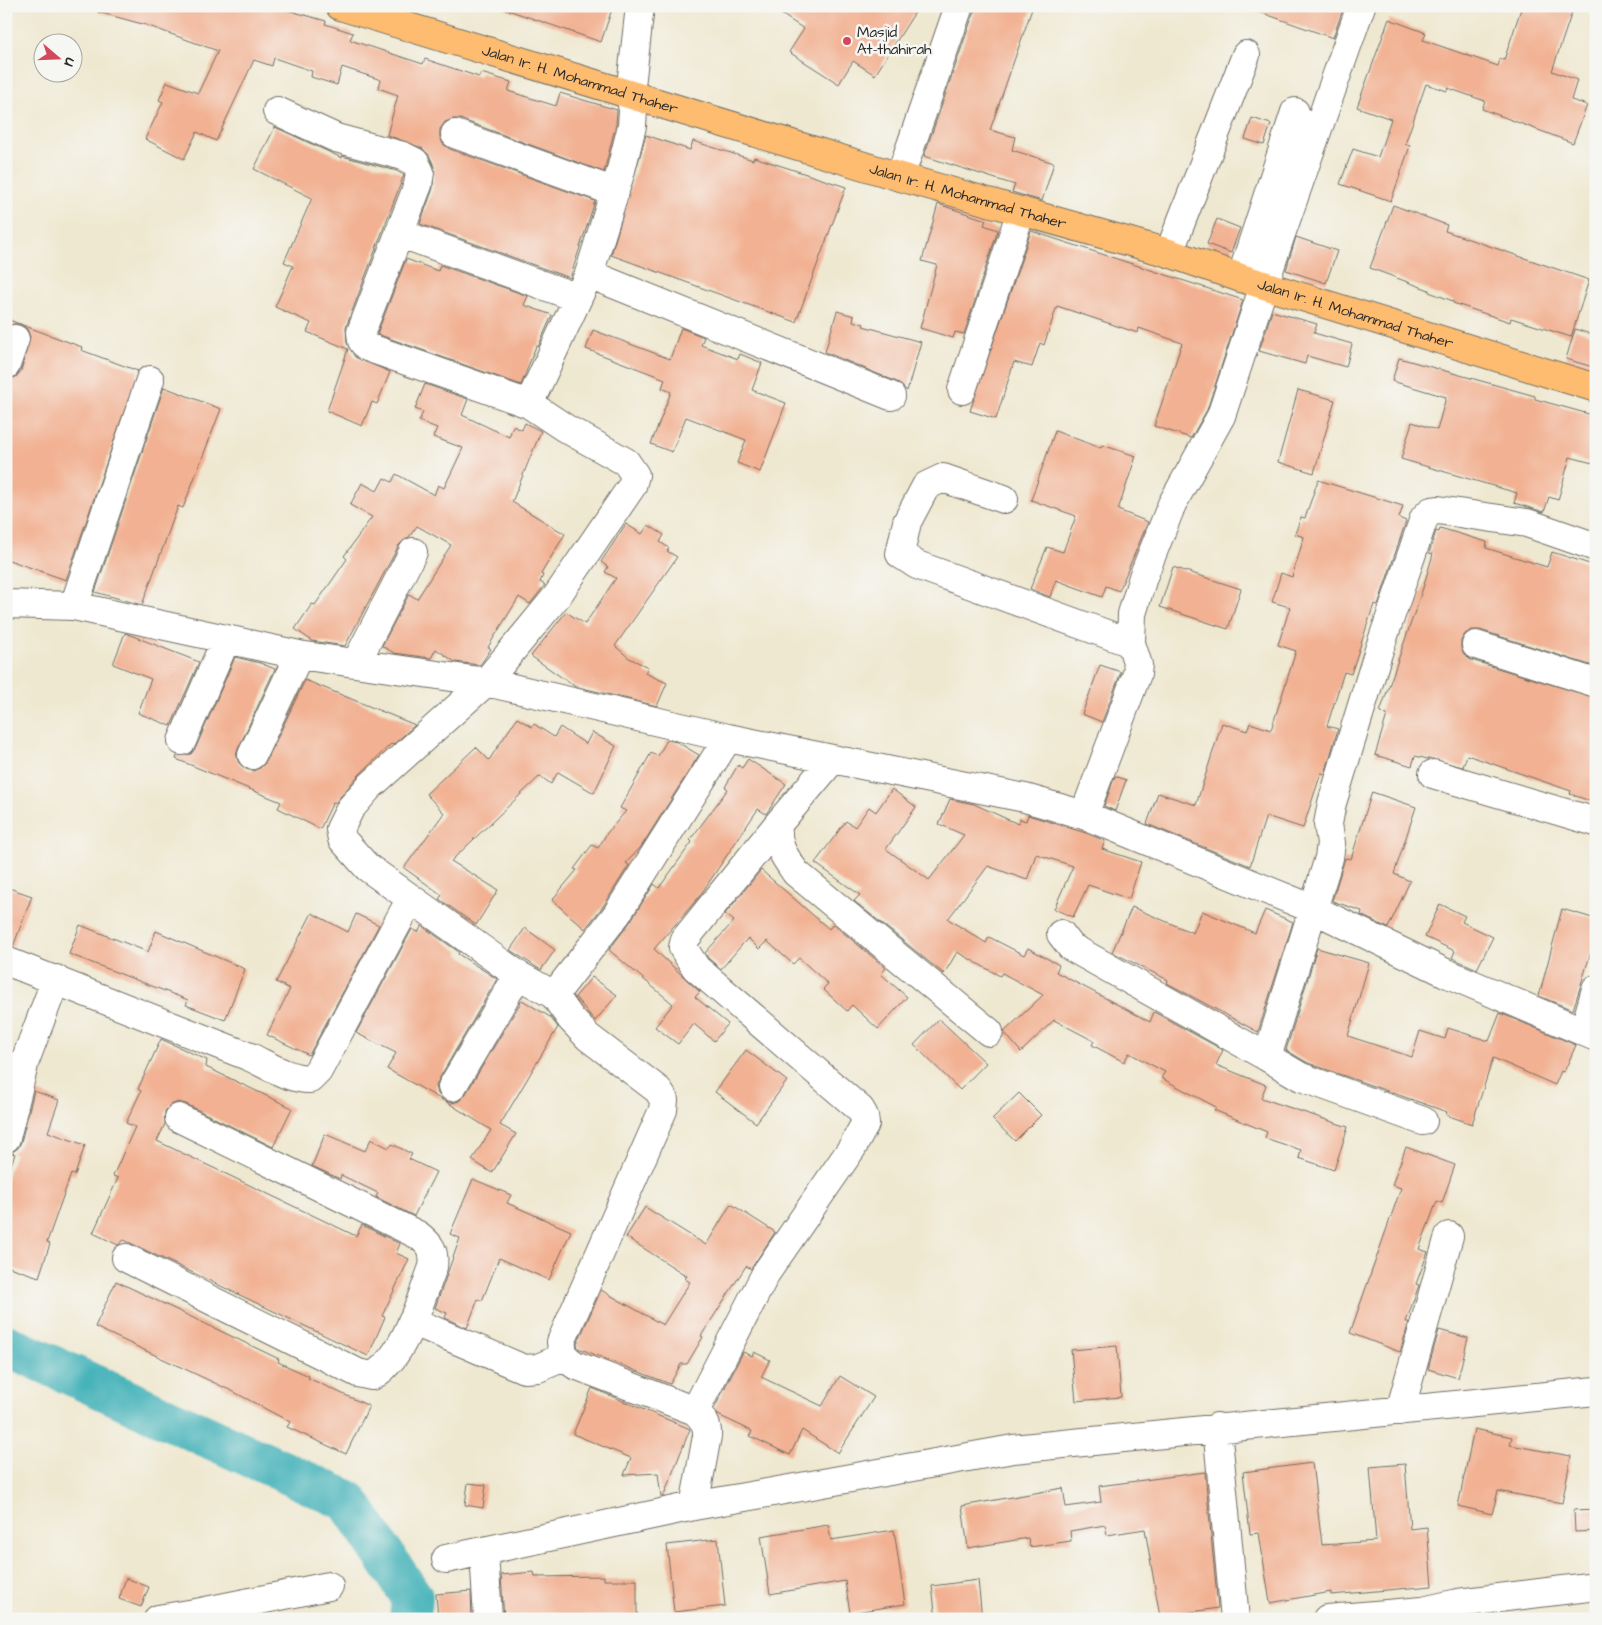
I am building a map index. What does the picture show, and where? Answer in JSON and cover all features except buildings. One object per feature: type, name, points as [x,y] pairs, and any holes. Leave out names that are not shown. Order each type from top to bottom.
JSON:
[{"type":"main road","name":"Jalan Ir. H. Mohammad Thaher","points":[[340,6],[900,177],[1169,253],[1596,388]]},
{"type":"street","points":[[529,404],[584,286],[615,192],[632,126],[633,110],[630,95],[640,6]]},
{"type":"street","points":[[900,177],[960,6]]},
{"type":"street","points":[[1253,281],[1361,6]]},
{"type":"street","points":[[1169,253],[1246,55]]},
{"type":"street","points":[[277,111],[336,138],[403,156],[415,162],[420,172],[418,185],[361,332],[362,341],[367,347],[529,404],[565,428],[626,462],[635,475],[632,486],[557,596],[486,682],[369,787],[350,808],[340,829],[342,839],[367,867],[410,900],[518,975],[554,995],[572,1020],[588,1037],[658,1090],[664,1100],[663,1110],[561,1342],[564,1356],[587,1371],[695,1411],[704,1420],[708,1428],[694,1506]]},
{"type":"street","points":[[1084,815],[1137,674],[1138,665],[1131,642],[1132,614],[1143,577],[1172,504],[1221,416],[1295,112]]},
{"type":"street","points":[[455,134],[615,192]]},
{"type":"street","points":[[962,390],[1021,211]]},
{"type":"street","points":[[399,233],[584,286],[891,396]]},
{"type":"street","points":[[6,365],[15,340]]},
{"type":"street","points":[[74,606],[150,380]]},
{"type":"street","points":[[1004,499],[943,478],[926,486],[908,522],[900,554],[917,565],[1131,642]]},
{"type":"street","points":[[1267,1057],[1330,858],[1331,843],[1328,824],[1332,803],[1378,653],[1424,518],[1431,511],[1438,510],[1527,523],[1596,547]]},
{"type":"street","points":[[356,664],[413,552]]},
{"type":"street","points":[[6,604],[74,606],[299,655],[486,682],[728,738],[1025,798],[1084,815],[1313,908],[1446,974],[1590,1035],[1596,989]]},
{"type":"street","points":[[182,741],[226,639]]},
{"type":"street","points":[[1476,645],[1596,682]]},
{"type":"street","points":[[252,755],[299,655]]},
{"type":"street","points":[[554,995],[617,914],[728,738]]},
{"type":"street","points":[[695,1411],[766,1273],[852,1148],[864,1124],[864,1116],[860,1109],[696,968],[683,948],[685,939],[833,759]]},
{"type":"street","points":[[1433,774],[1596,822]]},
{"type":"street","points":[[778,824],[778,845],[781,853],[796,873],[989,1032]]},
{"type":"street","points":[[6,961],[250,1057],[287,1075],[300,1079],[310,1078],[318,1071],[410,900]]},
{"type":"street","points":[[1061,934],[1071,947],[1301,1077],[1423,1121]]},
{"type":"street","points":[[452,1087],[518,975]]},
{"type":"street","points":[[8,1123],[25,1061],[56,980]]},
{"type":"street","points":[[126,1258],[358,1373],[372,1376],[384,1370],[397,1351],[412,1321],[433,1267],[435,1254],[429,1243],[418,1235],[179,1118]]},
{"type":"street","points":[[1400,1410],[1449,1236]]},
{"type":"street","points":[[412,1321],[524,1369],[538,1368],[564,1356]]},
{"type":"street","points":[[446,1559],[694,1506],[1013,1449],[1217,1427],[1596,1391]]},
{"type":"street","points":[[1217,1427],[1234,1619]]},
{"type":"street","points":[[484,1551],[488,1619]]},
{"type":"street","points":[[158,1619],[329,1586]]},
{"type":"street","points":[[1327,1619],[1422,1615],[1458,1603],[1596,1586]]},
{"type":"waterway","points":[[6,1345],[348,1501],[412,1597],[410,1619]]},
{"type":"place","name":"Masjid At-thahirah","points":[[847,41]]}]
